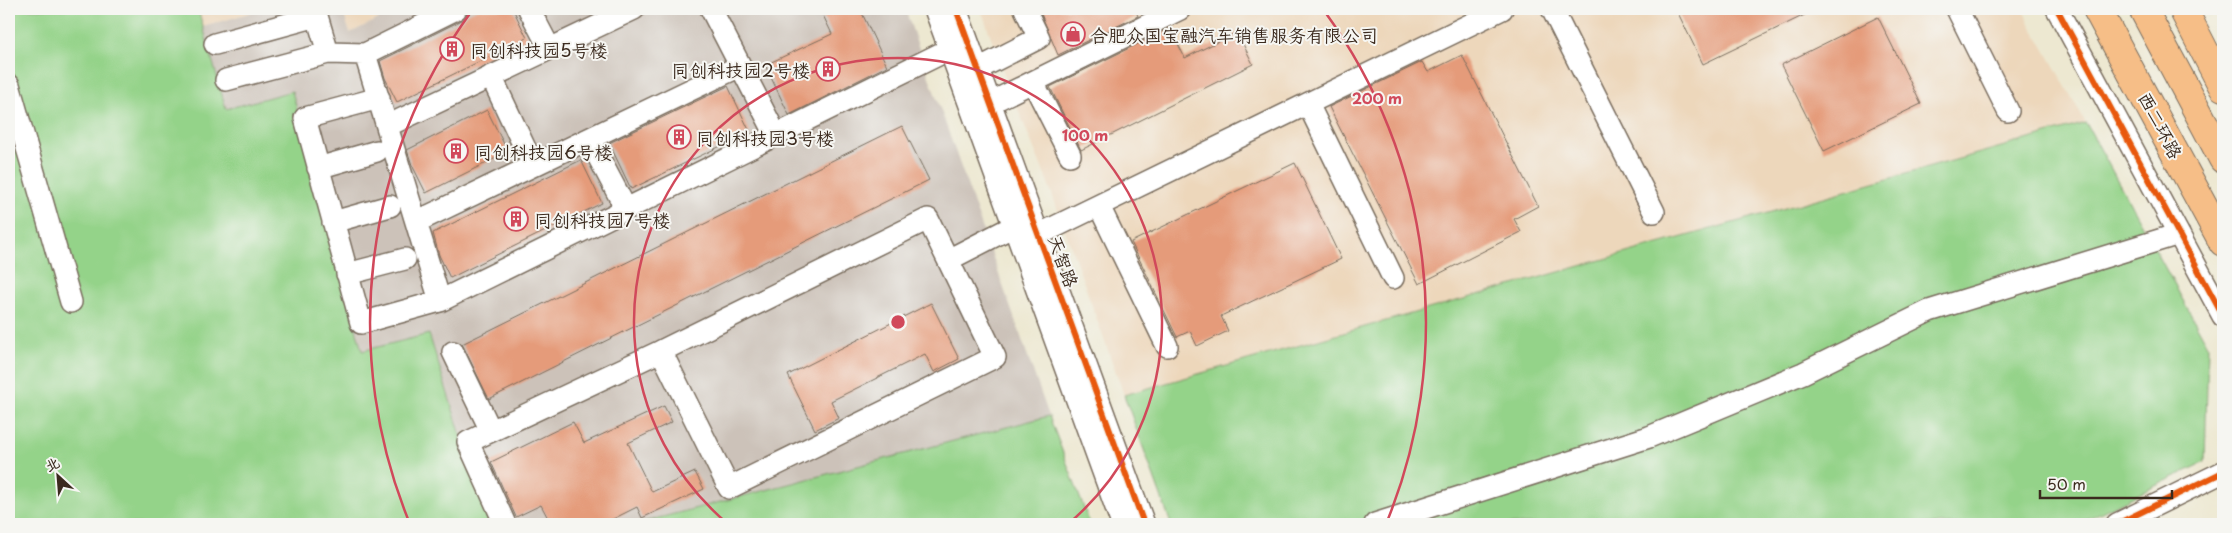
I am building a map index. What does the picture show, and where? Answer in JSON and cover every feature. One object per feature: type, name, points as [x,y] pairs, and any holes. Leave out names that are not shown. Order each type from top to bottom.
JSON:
[{"type":"highway","name":"西二环路","points":[[2098,9],[2223,242]]},
{"type":"highway","points":[[2143,9],[2223,159]]},
{"type":"highway","points":[[2183,9],[2223,87]]},
{"type":"street","points":[[226,80],[328,53],[365,54],[456,9]]},
{"type":"street","points":[[530,9],[550,49]]},
{"type":"street","points":[[387,126],[634,9]]},
{"type":"street","points":[[711,9],[776,135]]},
{"type":"street","name":"天智路","points":[[935,9],[1122,524]]},
{"type":"street","name":"天智路","points":[[956,9],[1144,524]]},
{"type":"street","points":[[978,69],[1039,38],[1025,9]]},
{"type":"street","points":[[990,103],[1180,9]]},
{"type":"street","points":[[1038,235],[1502,9]]},
{"type":"street","points":[[1552,9],[1654,212]]},
{"type":"street","points":[[1957,9],[2008,111]]},
{"type":"street","points":[[2057,9],[2223,316]]},
{"type":"street","points":[[215,44],[317,16],[328,53]]},
{"type":"street","points":[[379,98],[305,118],[361,323],[440,301],[950,49]]},
{"type":"street","points":[[365,54],[440,301]]},
{"type":"street","points":[[416,222],[740,66]]},
{"type":"street","points":[[491,76],[533,166]]},
{"type":"street","points":[[1033,82],[1070,155]]},
{"type":"street","points":[[9,85],[71,302]]},
{"type":"street","points":[[1308,104],[1394,278]]},
{"type":"street","points":[[589,139],[626,209]]},
{"type":"street","points":[[318,168],[377,151]]},
{"type":"street","points":[[333,222],[390,206]]},
{"type":"street","points":[[1099,206],[1167,346]]},
{"type":"street","points":[[505,524],[468,442],[928,219],[995,357],[729,488],[661,350]]},
{"type":"street","points":[[948,260],[1014,226]]},
{"type":"street","points":[[1375,524],[1649,438],[1803,374],[1929,311],[2179,234]]},
{"type":"street","points":[[347,274],[405,259]]},
{"type":"street","points":[[453,352],[491,431]]},
{"type":"street","points":[[2117,524],[2223,472]]},
{"type":"shaded area","points":[[198,9],[262,9],[203,27]]},
{"type":"shaded area","points":[[262,9],[342,9],[350,33],[399,9],[905,9],[1049,416],[636,524],[489,524],[429,334],[362,351],[292,91],[226,109],[203,27]]},
{"type":"shaded area","points":[[342,9],[399,9],[350,33]]},
{"type":"shaded area","points":[[981,9],[2022,9],[2086,123],[1124,395],[1047,180],[1008,85]]},
{"type":"green space","points":[[9,9],[198,9],[226,109],[292,91],[362,351],[429,334],[489,524],[9,524]]},
{"type":"green space","points":[[2086,123],[2208,346],[2205,462],[2077,524],[1171,524],[1124,395]]},
{"type":"green space","points":[[1049,416],[1090,524],[636,524]]},
{"type":"building","name":"同创科技园5号楼","points":[[478,9],[513,9],[527,38],[397,102],[385,78],[380,61],[462,20],[467,14]]},
{"type":"building","name":"同创科技园2号楼","points":[[820,9],[860,9],[887,66],[789,115],[765,65],[832,34]]},
{"type":"building","name":"合肥众国宝融汽车销售服务有限公司","points":[[1039,9],[1135,9],[1138,16],[1058,55]]},
{"type":"building","points":[[1676,9],[1817,9],[1703,64]]},
{"type":"building","points":[[1878,17],[1921,104],[1824,151],[1781,65]]},
{"type":"building","points":[[1170,28],[1185,58],[1237,32],[1253,64],[1081,150],[1050,87]]},
{"type":"building","points":[[1462,55],[1538,206],[1514,219],[1521,232],[1419,284],[1329,107],[1422,62],[1428,72]]},
{"type":"building","name":"同创科技园3号楼","points":[[728,86],[750,132],[631,189],[609,143]]},
{"type":"building","name":"同创科技园6号楼","points":[[487,110],[508,152],[426,193],[407,150]]},
{"type":"building","points":[[902,126],[929,180],[489,399],[462,344]]},
{"type":"building","name":"同创科技园7号楼","points":[[581,160],[602,203],[450,278],[439,255],[433,233]]},
{"type":"building","points":[[1295,163],[1341,259],[1221,316],[1228,331],[1197,346],[1190,331],[1177,337],[1131,242]]},
{"type":"building","points":[[931,303],[959,359],[934,372],[925,354],[831,401],[839,418],[815,430],[788,375]]},
{"type":"building","points":[[664,406],[672,422],[628,443],[652,492],[695,472],[704,489],[642,518],[637,507],[603,524],[551,524],[541,505],[516,517],[491,462],[573,422],[584,443]]},
{"type":"cycle path","points":[[956,9],[1144,524]]},
{"type":"cycle path","points":[[2057,9],[2223,316]]},
{"type":"cycle path","points":[[2117,524],[2223,472]]},
{"type":"place","name":"合肥众国宝融汽车销售服务有限公司","points":[[1073,34]]},
{"type":"place","name":"同创科技园5号楼","points":[[452,49]]},
{"type":"place","name":"同创科技园2号楼","points":[[828,69]]},
{"type":"place","name":"同创科技园3号楼","points":[[679,137]]},
{"type":"place","name":"同创科技园6号楼","points":[[456,151]]},
{"type":"place","name":"同创科技园7号楼","points":[[516,219]]}]
